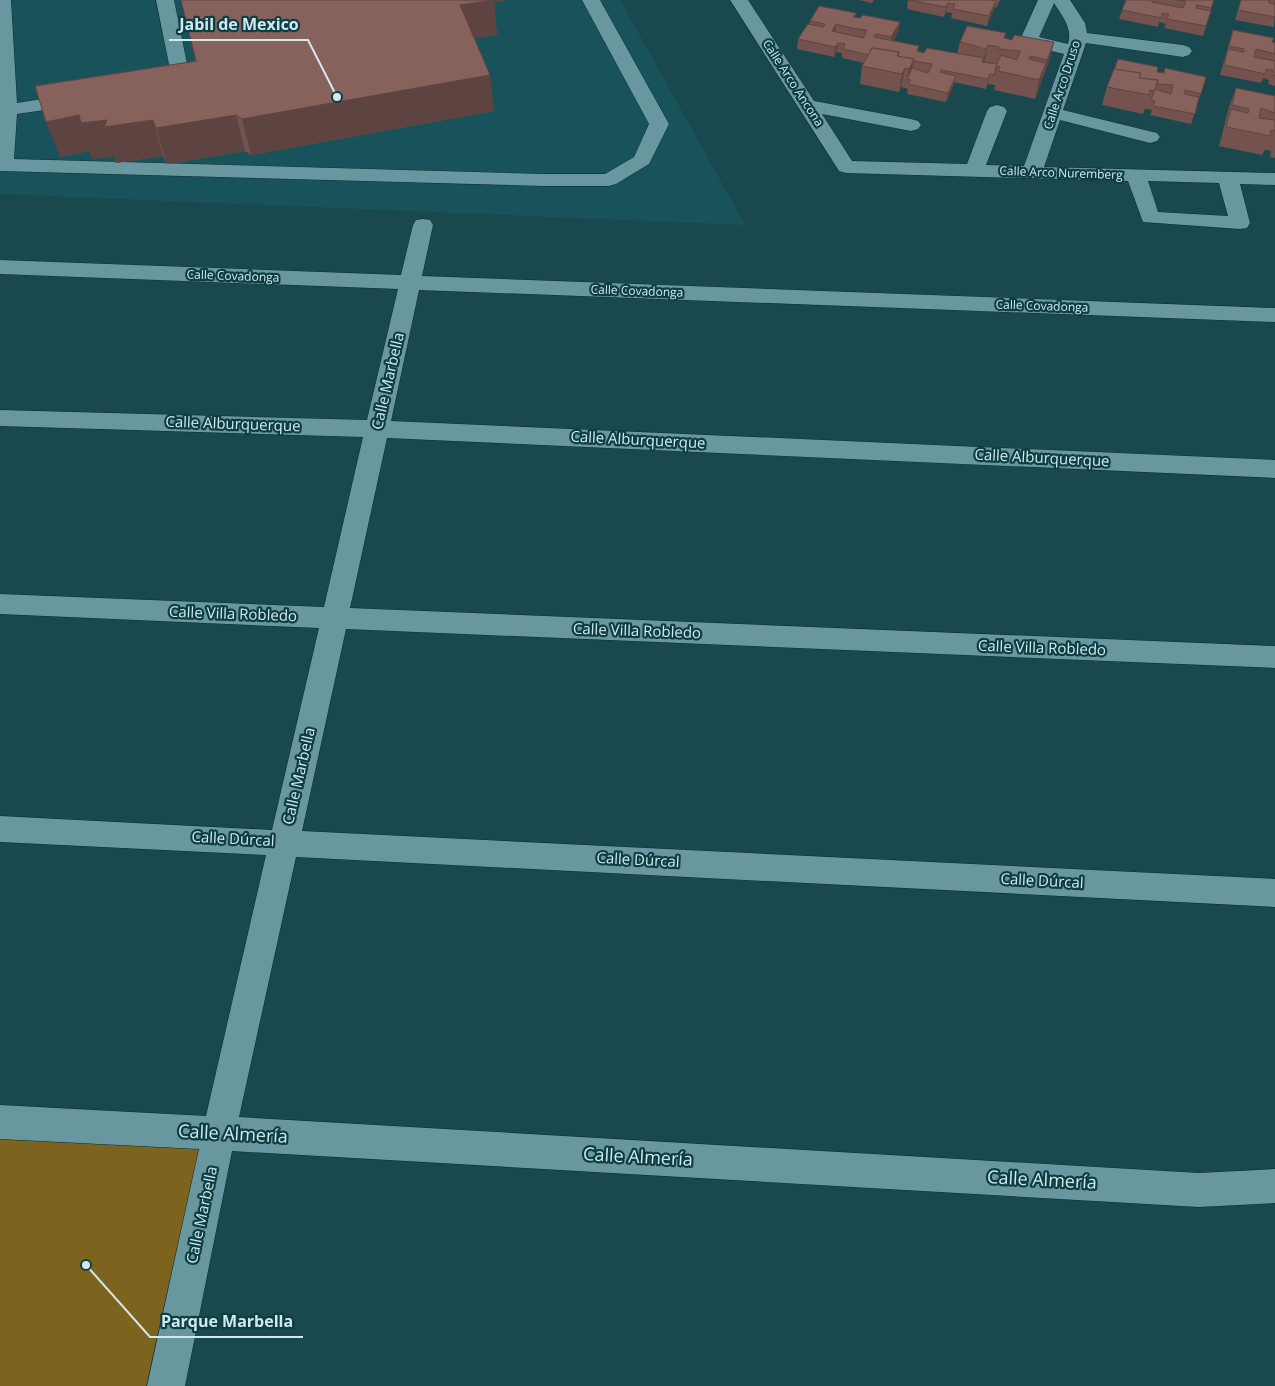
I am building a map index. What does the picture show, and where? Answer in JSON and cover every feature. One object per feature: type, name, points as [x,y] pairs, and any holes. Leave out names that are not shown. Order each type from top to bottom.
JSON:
[{"type":"street","points":[[2,0],[8,110],[2,165],[543,180],[609,180],[642,160],[659,124],[591,0]]},
{"type":"street","points":[[148,88],[182,83],[165,0]]},
{"type":"street","name":"Calle Arco Ancona","points":[[739,0],[846,167]]},
{"type":"street","points":[[1047,0],[1029,40],[1183,51]]},
{"type":"street","name":"Calle Arco Druso","points":[[1032,172],[1077,44],[1076,23],[1061,0]]},
{"type":"street","points":[[8,110],[95,96]]},
{"type":"street","points":[[807,106],[911,125]]},
{"type":"street","points":[[974,171],[997,111]]},
{"type":"street","points":[[1053,113],[1150,137]]},
{"type":"street","name":"Calle Arco Nuremberg","points":[[846,167],[1275,179]]},
{"type":"street","points":[[1136,175],[1150,218],[1240,223],[1228,178]]},
{"type":"street","name":"Calle Marbella","points":[[166,1386],[219,1132],[423,225]]},
{"type":"street","name":"Calle Covadonga","points":[[0,268],[1275,315]]},
{"type":"street","name":"Calle Alburquerque","points":[[0,418],[377,428],[1275,469]]},
{"type":"street","name":"Calle Villa Robledo","points":[[0,604],[1275,658]]},
{"type":"street","name":"Calle Dúrcal","points":[[0,828],[1275,893]]},
{"type":"street","name":"Calle Almería","points":[[0,1122],[219,1132],[1199,1190],[1275,1186]]},
{"type":"shaded area","points":[[0,0],[620,0],[745,225],[0,194]]},
{"type":"shaded area","points":[[0,1139],[200,1145],[146,1386],[0,1386]]},
{"type":"building","points":[[181,0],[494,0],[460,5],[490,75],[242,119],[236,115],[156,128],[153,120],[104,127],[107,120],[81,123],[79,115],[46,122],[35,86],[196,61]]},
{"type":"building","points":[[909,0],[996,1],[989,16],[953,9],[955,4],[948,3],[946,7]]},
{"type":"building","points":[[1126,0],[1152,0],[1152,2],[1183,8],[1186,1],[1176,0],[1214,0],[1211,8],[1197,5],[1196,8],[1211,11],[1206,26],[1167,19],[1169,14],[1162,13],[1161,18],[1122,10]]},
{"type":"building","points":[[1241,0],[1269,0],[1269,3],[1275,4],[1275,17],[1238,10]]},
{"type":"building","points":[[819,6],[856,13],[853,17],[860,18],[863,15],[900,22],[891,37],[876,34],[874,37],[919,46],[917,51],[924,53],[927,48],[984,58],[982,62],[997,64],[994,75],[990,74],[988,79],[941,70],[940,72],[956,76],[948,93],[908,84],[911,80],[907,79],[912,68],[928,73],[932,64],[898,57],[899,52],[872,48],[868,55],[843,49],[845,44],[842,43],[838,43],[835,47],[798,39],[808,24],[823,27],[825,24],[810,21]],"holes":[[[836,24],[867,30],[863,38],[832,31]]]},
{"type":"building","points":[[967,26],[1006,33],[1004,38],[1012,40],[1014,35],[1054,42],[1047,60],[1030,56],[1029,59],[1046,63],[1039,80],[998,71],[1000,67],[996,66],[1001,55],[1017,60],[1020,51],[998,49],[999,47],[988,45],[986,49],[960,42]]},
{"type":"building","points":[[1233,30],[1274,38],[1272,42],[1275,43],[1275,54],[1256,49],[1254,57],[1275,61],[1275,76],[1272,75],[1273,70],[1266,69],[1265,74],[1224,65],[1228,49],[1244,52],[1244,49],[1229,46]]},
{"type":"building","points":[[872,48],[899,52],[897,56],[914,59],[909,69],[905,68],[902,74],[862,66]]},
{"type":"building","points":[[1118,59],[1158,67],[1157,72],[1164,73],[1165,68],[1206,77],[1201,94],[1185,90],[1184,94],[1199,97],[1195,114],[1153,106],[1155,101],[1151,100],[1155,89],[1171,94],[1173,85],[1157,84],[1158,80],[1139,78],[1141,73],[1114,70]]},
{"type":"building","points":[[1114,69],[1141,73],[1139,78],[1158,80],[1154,91],[1150,90],[1149,95],[1107,87]]},
{"type":"building","points":[[1236,88],[1275,96],[1275,113],[1261,108],[1259,118],[1275,120],[1275,131],[1271,130],[1270,136],[1226,127],[1231,109],[1248,113],[1249,109],[1232,105]]},
{"type":"place","name":"Jabil de Mexico","points":[[337,97]]},
{"type":"place","name":"Parque Marbella","points":[[86,1265]]}]
